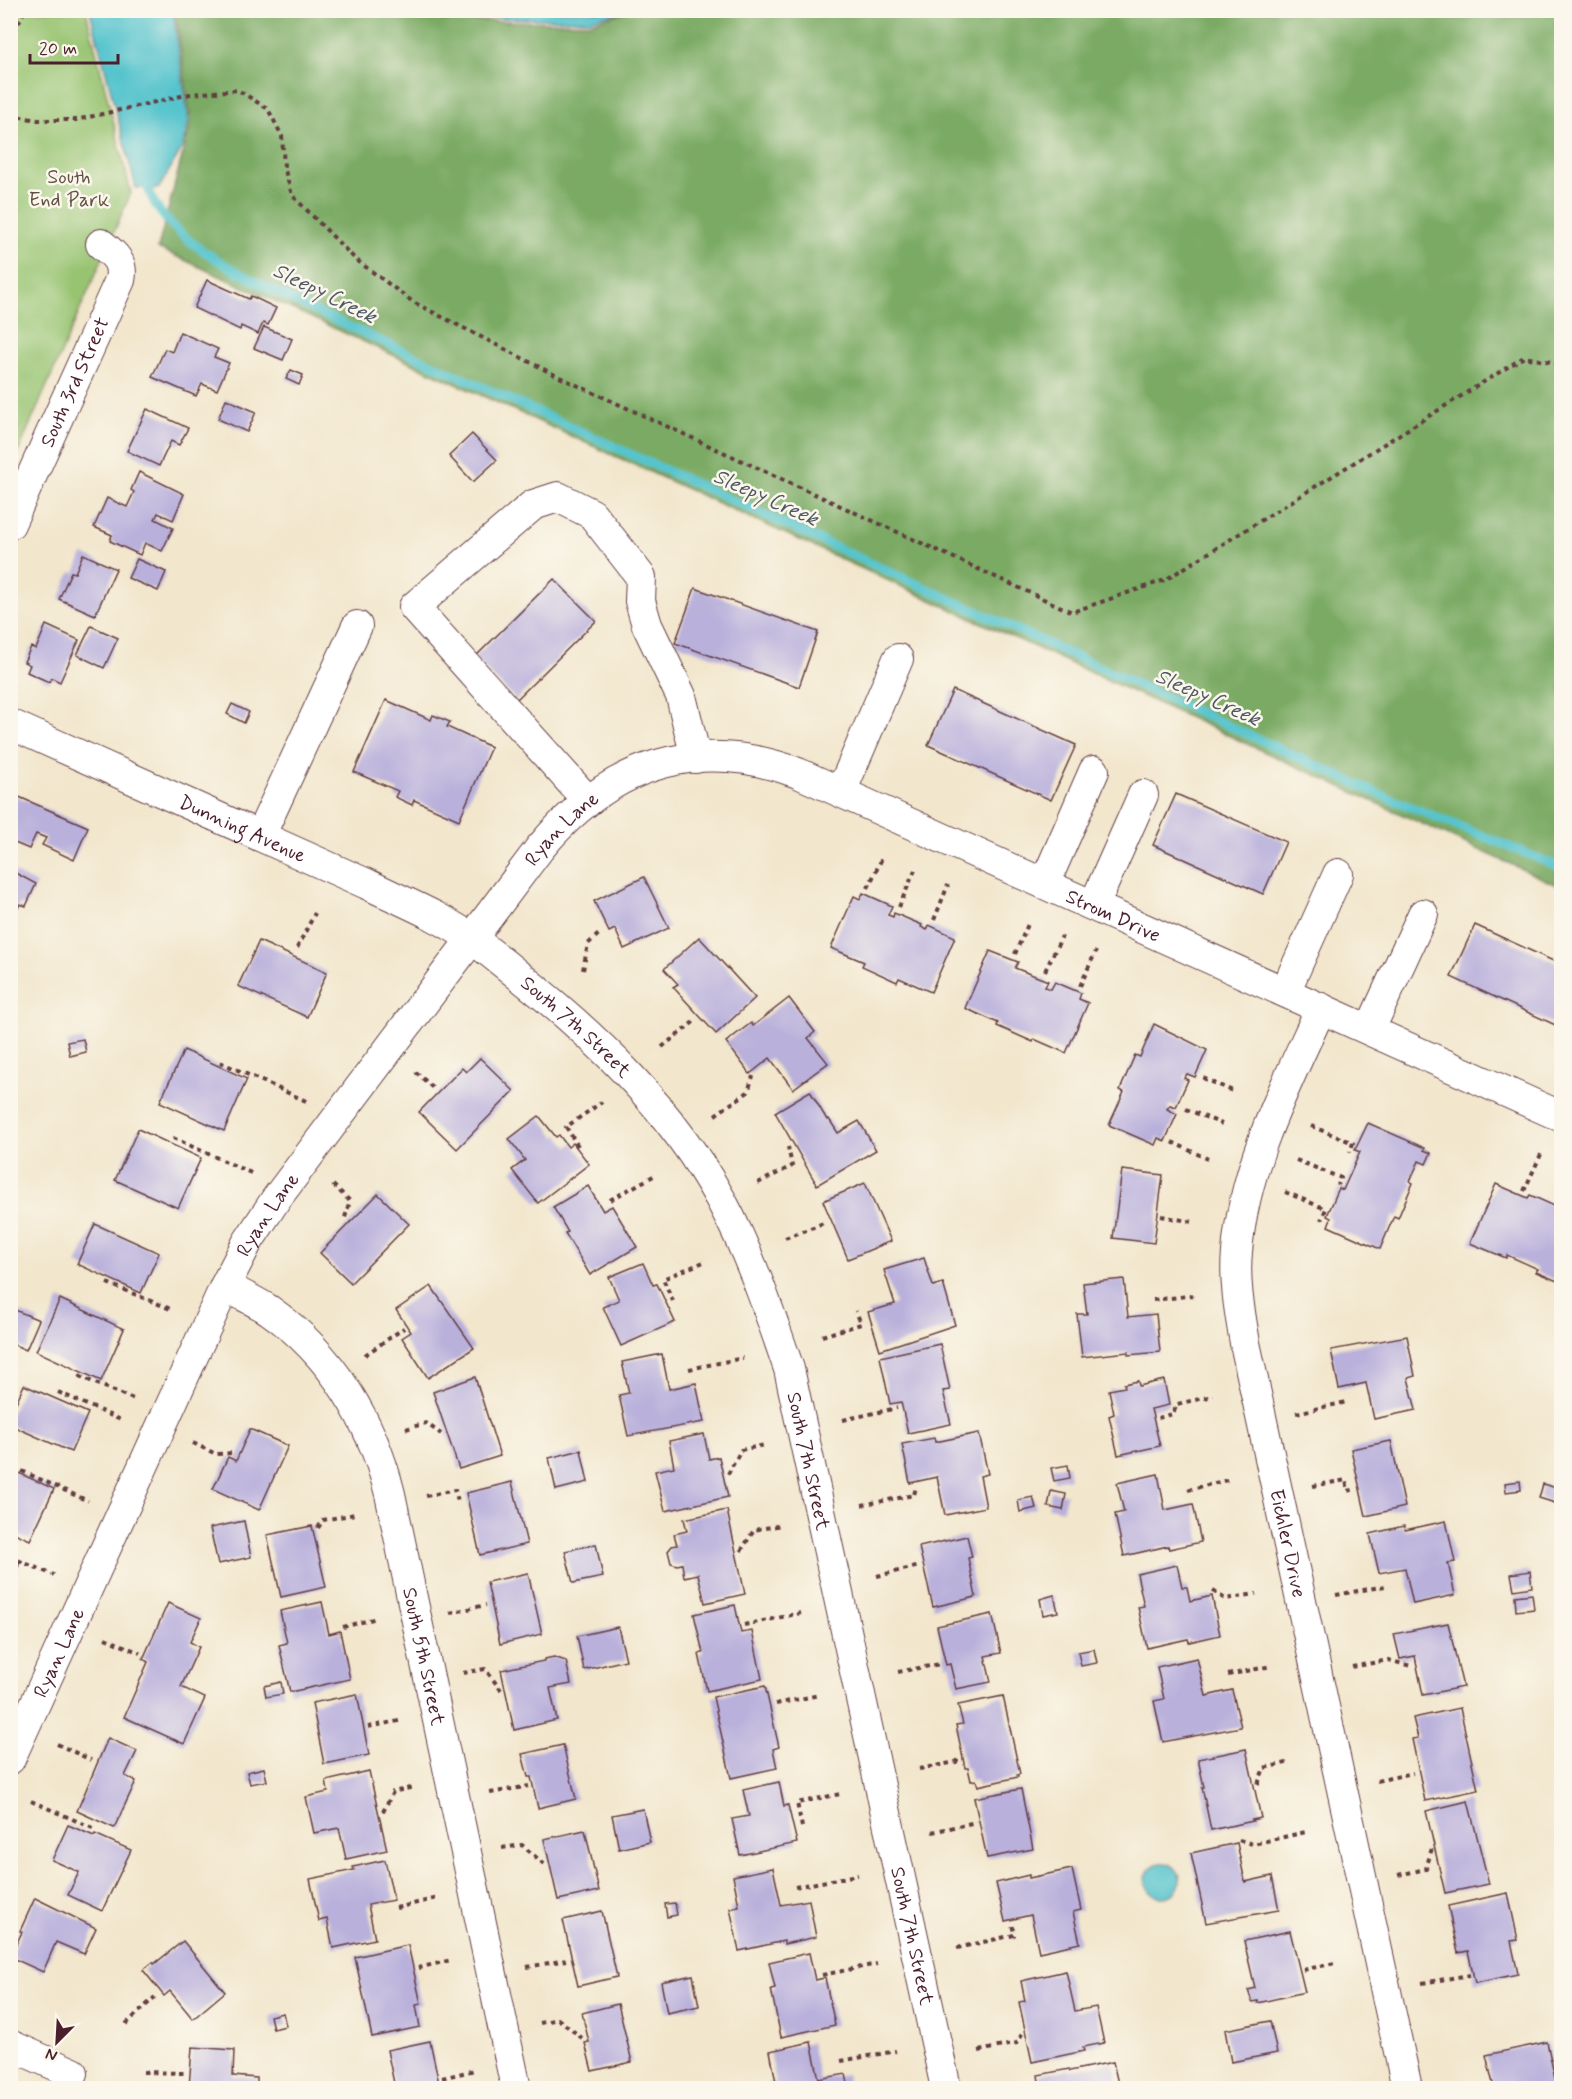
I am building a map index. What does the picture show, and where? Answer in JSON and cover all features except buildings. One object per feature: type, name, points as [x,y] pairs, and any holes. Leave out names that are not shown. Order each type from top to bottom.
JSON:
[{"type":"street","name":"South 3rd Street","points":[[10,524],[120,280],[120,264],[113,253],[101,244]]},
{"type":"street","points":[[588,801],[414,607],[533,505],[558,497],[592,514],[636,569],[641,577],[640,601],[647,624],[681,696],[696,758]]},
{"type":"street","points":[[260,836],[357,626]]},
{"type":"street","points":[[842,792],[898,659]]},
{"type":"street","name":"Dunning Avenue","points":[[10,724],[413,906],[472,938]]},
{"type":"street","name":"Strom Drive","points":[[657,765],[696,758],[732,756],[771,763],[842,792],[1094,904],[1562,1117]]},
{"type":"street","name":"Ryan Lane","points":[[10,1759],[247,1242],[276,1199],[546,841],[563,822],[588,801],[626,777],[657,765]]},
{"type":"street","points":[[1045,883],[1094,771]]},
{"type":"street","points":[[1094,904],[1143,795]]},
{"type":"street","points":[[1285,992],[1338,874]]},
{"type":"street","points":[[1370,1029],[1423,914]]},
{"type":"street","name":"South 7th Street","points":[[472,938],[566,1013],[631,1077],[677,1134],[709,1181],[747,1253],[794,1386],[946,2088]]},
{"type":"street","name":"Eichler Drive","points":[[1321,1008],[1270,1121],[1255,1161],[1239,1227],[1236,1254],[1237,1289],[1245,1343],[1407,2088]]},
{"type":"street","name":"South 5th Street","points":[[225,1286],[270,1311],[315,1351],[341,1381],[376,1446],[390,1494],[516,2088]]},
{"type":"street","points":[[10,2045],[73,2073]]},
{"type":"path","points":[[10,39],[25,10]]},
{"type":"path","points":[[10,115],[38,120],[76,120],[190,94],[238,90],[268,109],[282,136],[284,167],[292,195],[355,259],[413,302],[557,376],[1072,612],[1165,580],[1524,357],[1562,364]]},
{"type":"path","points":[[868,888],[884,856]]},
{"type":"path","points":[[899,907],[915,870]]},
{"type":"path","points":[[934,920],[948,885]]},
{"type":"path","points":[[297,948],[315,913]]},
{"type":"path","points":[[1015,954],[1029,922]]},
{"type":"path","points":[[583,970],[588,944],[601,932]]},
{"type":"path","points":[[1045,971],[1062,936]]},
{"type":"path","points":[[1080,986],[1096,951]]},
{"type":"path","points":[[662,1047],[696,1020]]},
{"type":"path","points":[[220,1062],[306,1101]]},
{"type":"path","points":[[416,1072],[434,1089]]},
{"type":"path","points":[[715,1115],[748,1092],[753,1076]]},
{"type":"path","points":[[1203,1078],[1235,1092]]},
{"type":"path","points":[[578,1146],[566,1127],[602,1102]]},
{"type":"path","points":[[1186,1109],[1222,1124]]},
{"type":"path","points":[[1311,1126],[1353,1143],[1350,1152]]},
{"type":"path","points":[[172,1138],[251,1173]]},
{"type":"path","points":[[1172,1142],[1208,1159]]},
{"type":"path","points":[[758,1183],[792,1166],[788,1147]]},
{"type":"path","points":[[1524,1191],[1542,1152]]},
{"type":"path","points":[[1296,1160],[1341,1178],[1338,1185]]},
{"type":"path","points":[[610,1200],[657,1174]]},
{"type":"path","points":[[333,1185],[350,1201],[344,1221]]},
{"type":"path","points":[[1285,1192],[1326,1209],[1321,1220]]},
{"type":"path","points":[[1559,1202],[1562,1196]]},
{"type":"path","points":[[1161,1216],[1193,1222]]},
{"type":"path","points":[[785,1239],[826,1222]]},
{"type":"path","points":[[673,1301],[663,1279],[706,1261]]},
{"type":"path","points":[[107,1283],[173,1310]]},
{"type":"path","points":[[1153,1300],[1196,1295]]},
{"type":"path","points":[[822,1336],[861,1324],[856,1311]]},
{"type":"path","points":[[365,1355],[404,1328]]},
{"type":"path","points":[[689,1369],[743,1358]]},
{"type":"path","points":[[79,1376],[133,1399]]},
{"type":"path","points":[[58,1392],[123,1421]]},
{"type":"path","points":[[1158,1418],[1173,1414],[1177,1404],[1213,1396]]},
{"type":"path","points":[[1296,1413],[1347,1402]]},
{"type":"path","points":[[843,1420],[897,1408]]},
{"type":"path","points":[[406,1429],[426,1424],[441,1434]]},
{"type":"path","points":[[193,1443],[216,1454],[233,1453]]},
{"type":"path","points":[[728,1474],[741,1450],[765,1445]]},
{"type":"path","points":[[22,1471],[88,1501]]},
{"type":"path","points":[[1188,1491],[1231,1479]]},
{"type":"path","points":[[1312,1486],[1346,1480],[1348,1491],[1356,1489]]},
{"type":"path","points":[[862,1505],[914,1495],[916,1487]]},
{"type":"path","points":[[426,1496],[454,1490],[458,1501]]},
{"type":"path","points":[[318,1528],[323,1520],[355,1514]]},
{"type":"path","points":[[741,1551],[754,1530],[782,1525]]},
{"type":"path","points":[[10,1557],[54,1575]]},
{"type":"path","points":[[877,1576],[920,1566]]},
{"type":"path","points":[[1336,1595],[1385,1586]]},
{"type":"path","points":[[1213,1591],[1225,1599],[1256,1594]]},
{"type":"path","points":[[450,1612],[486,1605]]},
{"type":"path","points":[[744,1625],[801,1613]]},
{"type":"path","points":[[343,1627],[377,1618]]},
{"type":"path","points":[[105,1638],[140,1653]]},
{"type":"path","points":[[10,1655],[17,1658]]},
{"type":"path","points":[[1352,1667],[1388,1660],[1411,1666]]},
{"type":"path","points":[[898,1672],[940,1664]]},
{"type":"path","points":[[1228,1675],[1271,1666]]},
{"type":"path","points":[[464,1673],[485,1669],[501,1690]]},
{"type":"path","points":[[776,1704],[819,1695]]},
{"type":"path","points":[[368,1727],[399,1721]]},
{"type":"path","points":[[57,1744],[91,1760]]},
{"type":"path","points":[[919,1769],[957,1762],[959,1756]]},
{"type":"path","points":[[1258,1784],[1264,1768],[1292,1762]]},
{"type":"path","points":[[1377,1781],[1413,1773]]},
{"type":"path","points":[[490,1793],[528,1786]]},
{"type":"path","points":[[383,1812],[393,1792],[414,1787]]},
{"type":"path","points":[[802,1827],[797,1803],[840,1794]]},
{"type":"path","points":[[31,1801],[95,1829]]},
{"type":"path","points":[[932,1832],[976,1822]]},
{"type":"path","points":[[1239,1839],[1253,1844],[1306,1832]]},
{"type":"path","points":[[502,1848],[522,1845],[545,1865]]},
{"type":"path","points":[[1398,1875],[1426,1869],[1432,1848]]},
{"type":"path","points":[[795,1887],[858,1875]]},
{"type":"path","points":[[396,1908],[438,1898]]},
{"type":"path","points":[[957,1948],[1014,1935],[1012,1922]]},
{"type":"path","points":[[418,1968],[451,1960]]},
{"type":"path","points":[[527,1967],[566,1960]]},
{"type":"path","points":[[1303,1970],[1335,1963]]},
{"type":"path","points":[[822,1975],[877,1964]]},
{"type":"path","points":[[1422,1983],[1470,1975]]},
{"type":"path","points":[[126,2024],[155,1997]]},
{"type":"path","points":[[540,2023],[558,2019],[582,2038]]},
{"type":"path","points":[[979,2051],[1017,2043],[1023,2032]]},
{"type":"path","points":[[841,2061],[896,2051]]},
{"type":"path","points":[[442,2078],[475,2070]]},
{"type":"path","points":[[143,2072],[184,2073]]},
{"type":"green space","points":[[630,10],[1561,11],[1561,887],[158,248],[191,122],[175,11],[356,11],[443,20],[590,23]]},
{"type":"green space","name":"South End Park","points":[[11,11],[86,11],[131,193],[11,468]]},
{"type":"water","points":[[90,11],[173,11],[189,122],[182,148],[159,188],[136,188]]},
{"type":"water","points":[[382,11],[623,11],[590,20],[442,17]]},
{"type":"water","points":[[1163,1863],[1175,1868],[1180,1880],[1175,1892],[1163,1897],[1151,1892],[1146,1880],[1151,1868]]},
{"type":"waterway","name":"Sleepy Creek","points":[[146,176],[152,198],[165,218],[184,237],[233,269],[302,305],[1379,794],[1562,868]]}]
